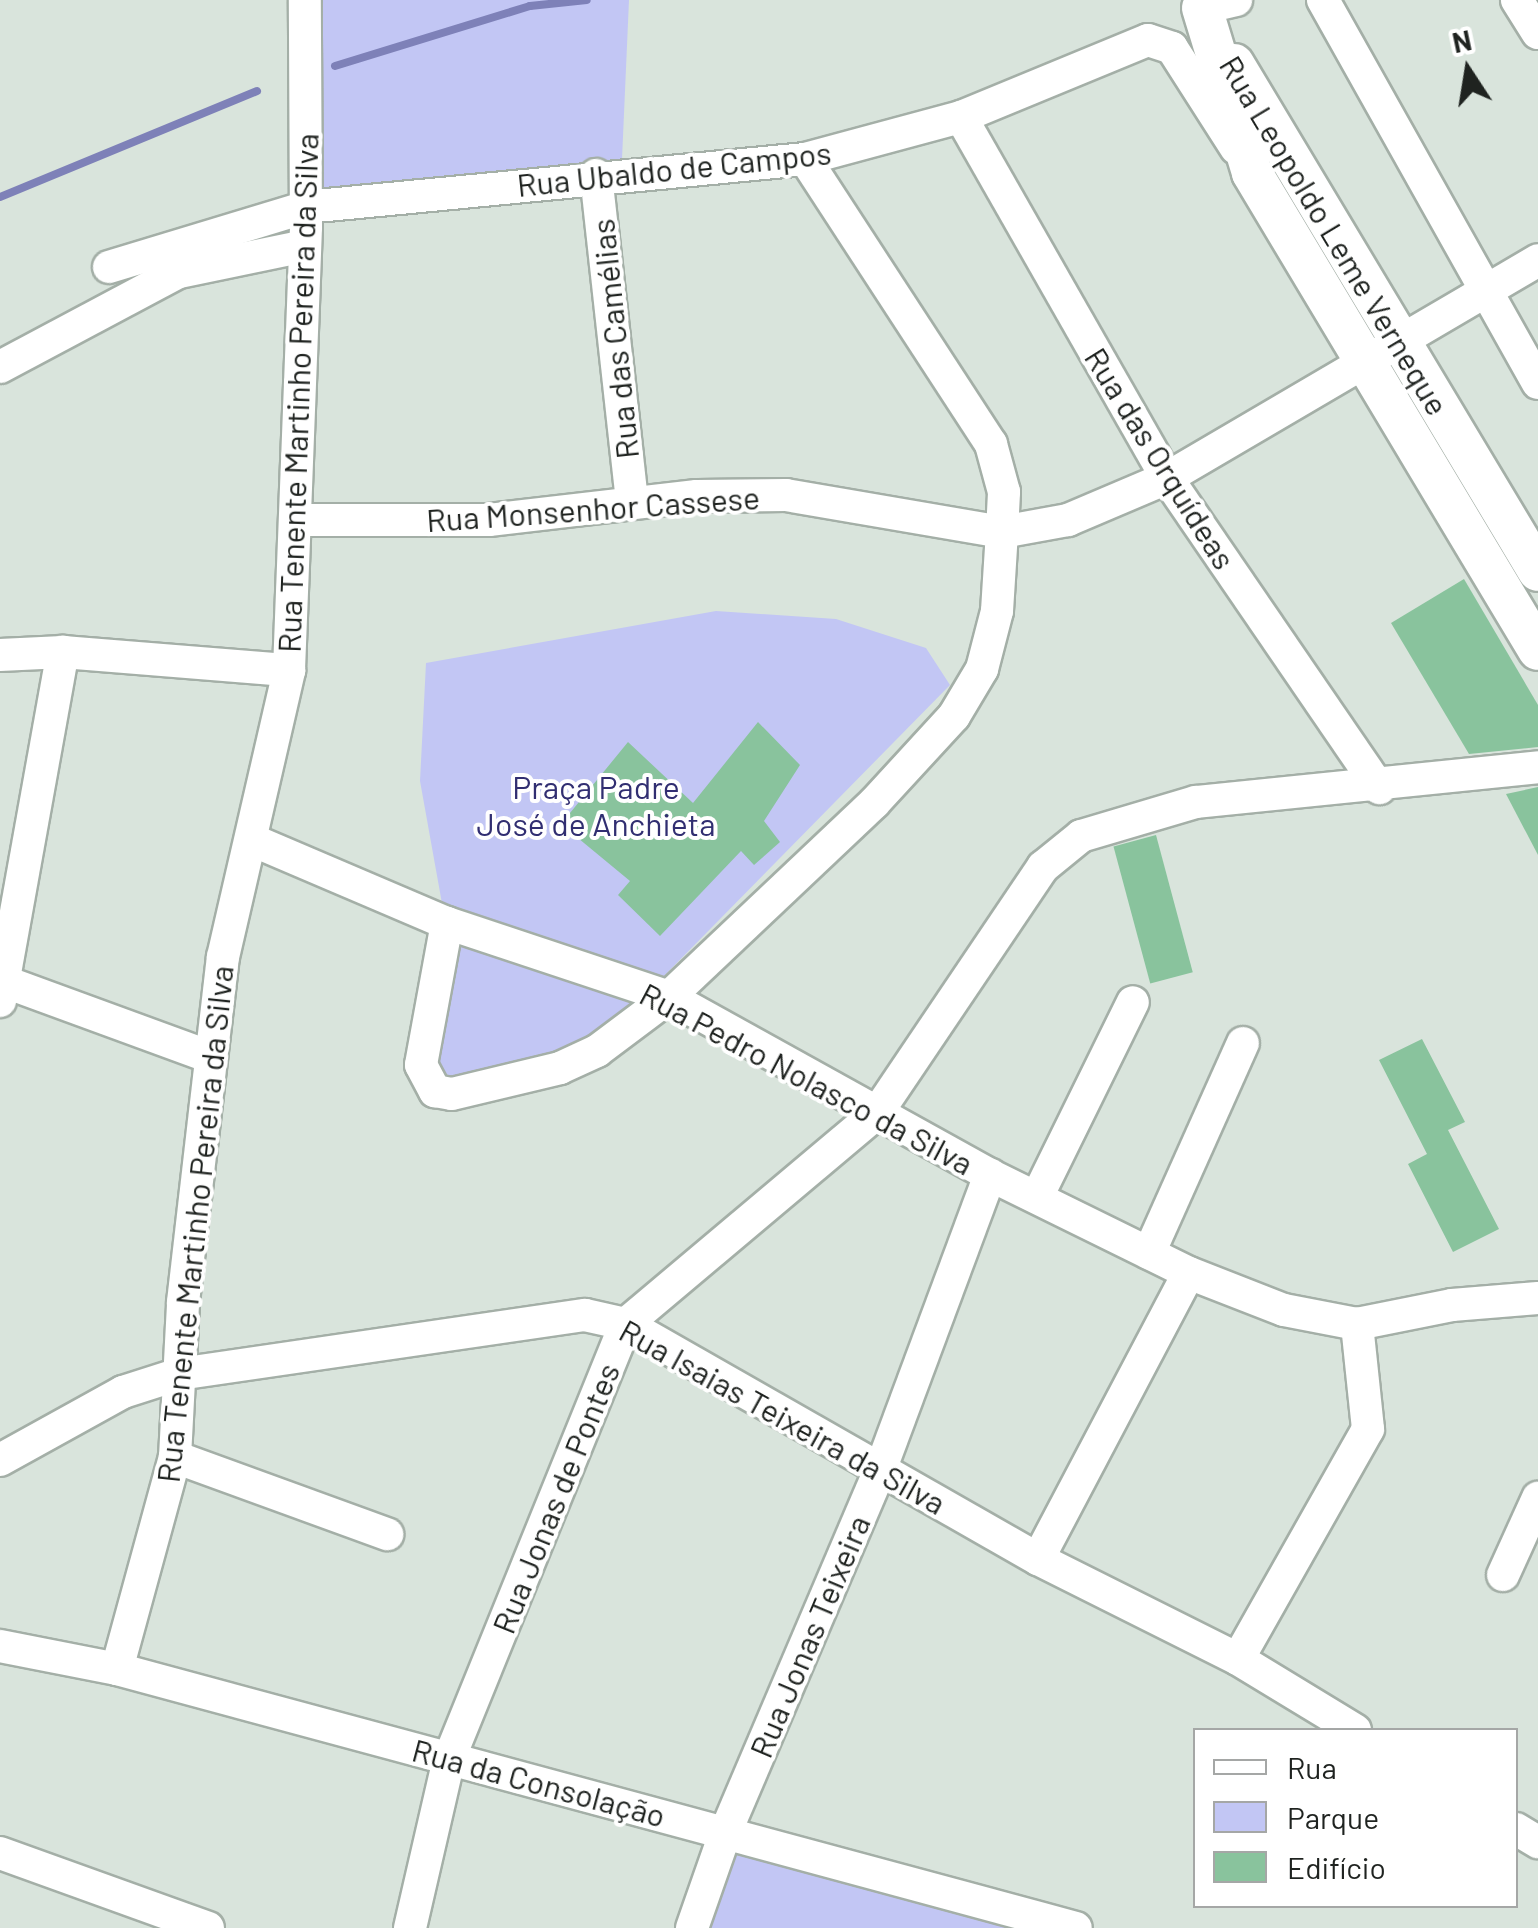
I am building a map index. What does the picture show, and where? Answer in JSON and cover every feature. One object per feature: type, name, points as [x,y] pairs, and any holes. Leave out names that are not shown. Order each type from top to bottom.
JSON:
[{"type":"main road","name":"Rua Leopoldo Leme Verneque","points":[[1212,3],[1252,173],[1362,364],[1538,650]]},
{"type":"main road","name":"Rua Leopoldo Leme Verneque","points":[[1212,3],[1397,343],[1538,571]]},
{"type":"street","name":"Rua Tenente Martinho Pereira da Silva","points":[[117,1669],[175,1457],[210,1057],[223,957],[289,670],[306,207],[305,0]]},
{"type":"street","points":[[1323,0],[1482,292],[1538,383]]},
{"type":"street","points":[[1517,0],[1538,33]]},
{"type":"street","name":"Rua Ubaldo de Campos","points":[[108,267],[306,207],[596,175],[806,159],[961,117],[1136,43],[1162,42],[1172,48],[1252,173]]},
{"type":"street","name":"Rua das Orquídeas","points":[[961,117],[1167,478],[1378,788]]},
{"type":"street","points":[[448,923],[421,1065],[435,1091],[452,1094],[560,1068],[597,1051],[669,998],[874,803],[954,716],[982,669],[998,611],[1004,492],[990,444],[806,159]]},
{"type":"street","name":"Rua das Camélias","points":[[596,175],[632,502]]},
{"type":"street","points":[[0,366],[179,272],[304,246]]},
{"type":"street","name":"Rua Monsenhor Cassese","points":[[296,520],[489,520],[632,502],[786,495],[1002,532],[1068,520],[1167,478],[1538,260]]},
{"type":"street","points":[[0,655],[62,652],[289,670]]},
{"type":"street","points":[[62,652],[2,988],[210,1057]]},
{"type":"street","name":"Rua Jonas de Pontes","points":[[410,1928],[449,1759],[626,1324],[876,1113],[1008,912],[1043,867],[1081,836],[1196,802],[1378,788],[1538,766]]},
{"type":"street","name":"Rua Pedro Nolasco da Silva","points":[[252,840],[448,923],[669,998],[990,1175],[1189,1273],[1284,1310],[1357,1324]]},
{"type":"street","points":[[1037,1197],[1133,1002]]},
{"type":"street","points":[[1149,1253],[1243,1043]]},
{"type":"street","name":"Rua Jonas Teixeira","points":[[692,1928],[726,1831],[881,1468],[990,1175]]},
{"type":"street","points":[[1038,1559],[1189,1273]]},
{"type":"street","points":[[1238,1658],[1368,1429],[1357,1324],[1452,1304],[1538,1298]]},
{"type":"street","name":"Rua Isaias Teixeira da Silva","points":[[0,1460],[123,1392],[180,1374],[549,1316],[585,1315],[626,1324],[1038,1559],[1238,1658],[1353,1728]]},
{"type":"street","points":[[175,1457],[387,1534]]},
{"type":"street","points":[[1503,1575],[1538,1498]]},
{"type":"street","name":"Rua da Consolação","points":[[0,1646],[117,1669],[1076,1928]]},
{"type":"street","points":[[0,1852],[208,1928]]},
{"type":"green space","points":[[323,0],[629,0],[622,159],[319,192]]},
{"type":"green space","name":"Praça Padre José de Anchieta","points":[[716,611],[836,619],[926,648],[950,685],[604,1037],[470,1079],[449,1076],[436,1064],[443,909],[420,781],[426,663]]},
{"type":"green space","points":[[732,1844],[1040,1928],[705,1928]]},
{"type":"building","points":[[1464,579],[1538,705],[1538,747],[1469,754],[1391,623]]},
{"type":"building","points":[[758,722],[800,765],[764,821],[780,842],[754,865],[741,851],[660,936],[618,895],[630,881],[561,824],[628,742],[693,803]]},
{"type":"building","points":[[1538,787],[1538,855],[1506,794]]},
{"type":"building","points":[[1156,835],[1193,972],[1150,984],[1113,846]]},
{"type":"building","points":[[1422,1039],[1465,1122],[1448,1130],[1499,1229],[1453,1252],[1408,1164],[1427,1154],[1379,1060]]},
{"type":"waterway","points":[[335,66],[530,6],[587,0]]},
{"type":"waterway","points":[[0,197],[257,91]]}]
